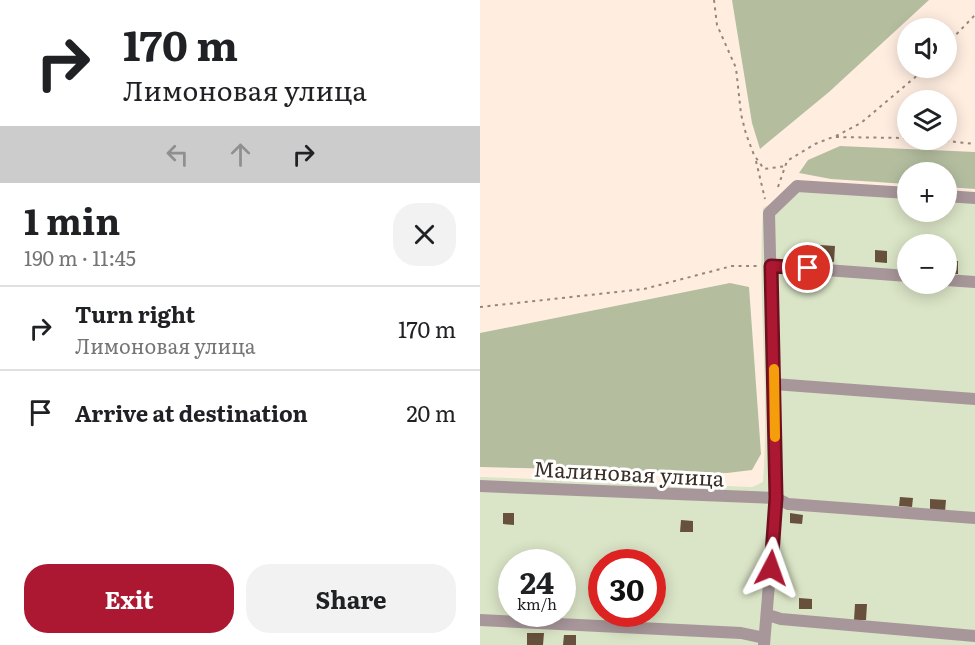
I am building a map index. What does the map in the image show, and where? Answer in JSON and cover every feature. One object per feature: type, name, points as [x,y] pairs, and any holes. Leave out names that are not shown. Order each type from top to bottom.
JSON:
[{"type":"street","points":[[480,620],[729,632],[764,641],[768,615],[776,498],[769,213],[797,186],[897,192]]},
{"type":"street","points":[[957,197],[975,198]]},
{"type":"street","points":[[771,266],[897,275]]},
{"type":"street","points":[[957,281],[975,282]]},
{"type":"street","points":[[774,384],[975,399]]},
{"type":"street","name":"Малиновая улица","points":[[480,486],[776,498],[788,504],[975,518]]},
{"type":"street","points":[[768,615],[781,619],[975,636]]},
{"type":"path","points":[[714,0],[717,25],[736,68],[741,114],[756,158],[769,213]]},
{"type":"path","points":[[957,34],[975,15]]},
{"type":"path","points":[[775,194],[787,161],[815,144],[861,123],[914,78]]},
{"type":"path","points":[[833,137],[897,138]]},
{"type":"path","points":[[957,142],[975,144]]},
{"type":"path","points":[[756,158],[764,169],[786,166]]},
{"type":"path","points":[[480,307],[644,289],[732,266],[771,266]]},
{"type":"green space","points":[[732,0],[929,0],[909,18],[897,18],[897,29],[829,92],[760,149],[752,123]]},
{"type":"green space","points":[[840,146],[975,152],[975,189],[957,188],[957,162],[897,162],[897,183],[831,179],[799,173],[808,160]]},
{"type":"green space","points":[[803,188],[897,194],[897,222],[957,222],[957,198],[975,199],[975,645],[480,645],[480,477],[752,487],[763,482],[765,414],[763,208]]},
{"type":"green space","points":[[730,283],[749,287],[761,454],[752,470],[727,473],[480,467],[480,333]]},
{"type":"building","points":[[820,245],[835,246],[834,262],[819,261]]},
{"type":"building","points":[[875,250],[887,251],[887,263],[875,262]]},
{"type":"building","points":[[900,497],[913,498],[912,507],[899,506]]},
{"type":"building","points":[[930,499],[946,500],[945,512],[930,511]]},
{"type":"building","points":[[503,513],[514,513],[514,525],[503,524]]},
{"type":"building","points":[[790,513],[803,515],[802,524],[790,523]]},
{"type":"building","points":[[681,520],[693,521],[693,532],[680,532]]},
{"type":"building","points":[[799,598],[812,599],[812,609],[799,609]]},
{"type":"building","points":[[855,604],[867,604],[866,620],[854,620]]},
{"type":"building","points":[[527,633],[544,633],[543,645],[527,645]]},
{"type":"building","points":[[564,635],[576,635],[576,645],[563,645]]},
{"type":"slow traffic","points":[[774,369],[775,437]]},
{"type":"route","points":[[771,568],[776,498],[771,266],[808,268]]}]
